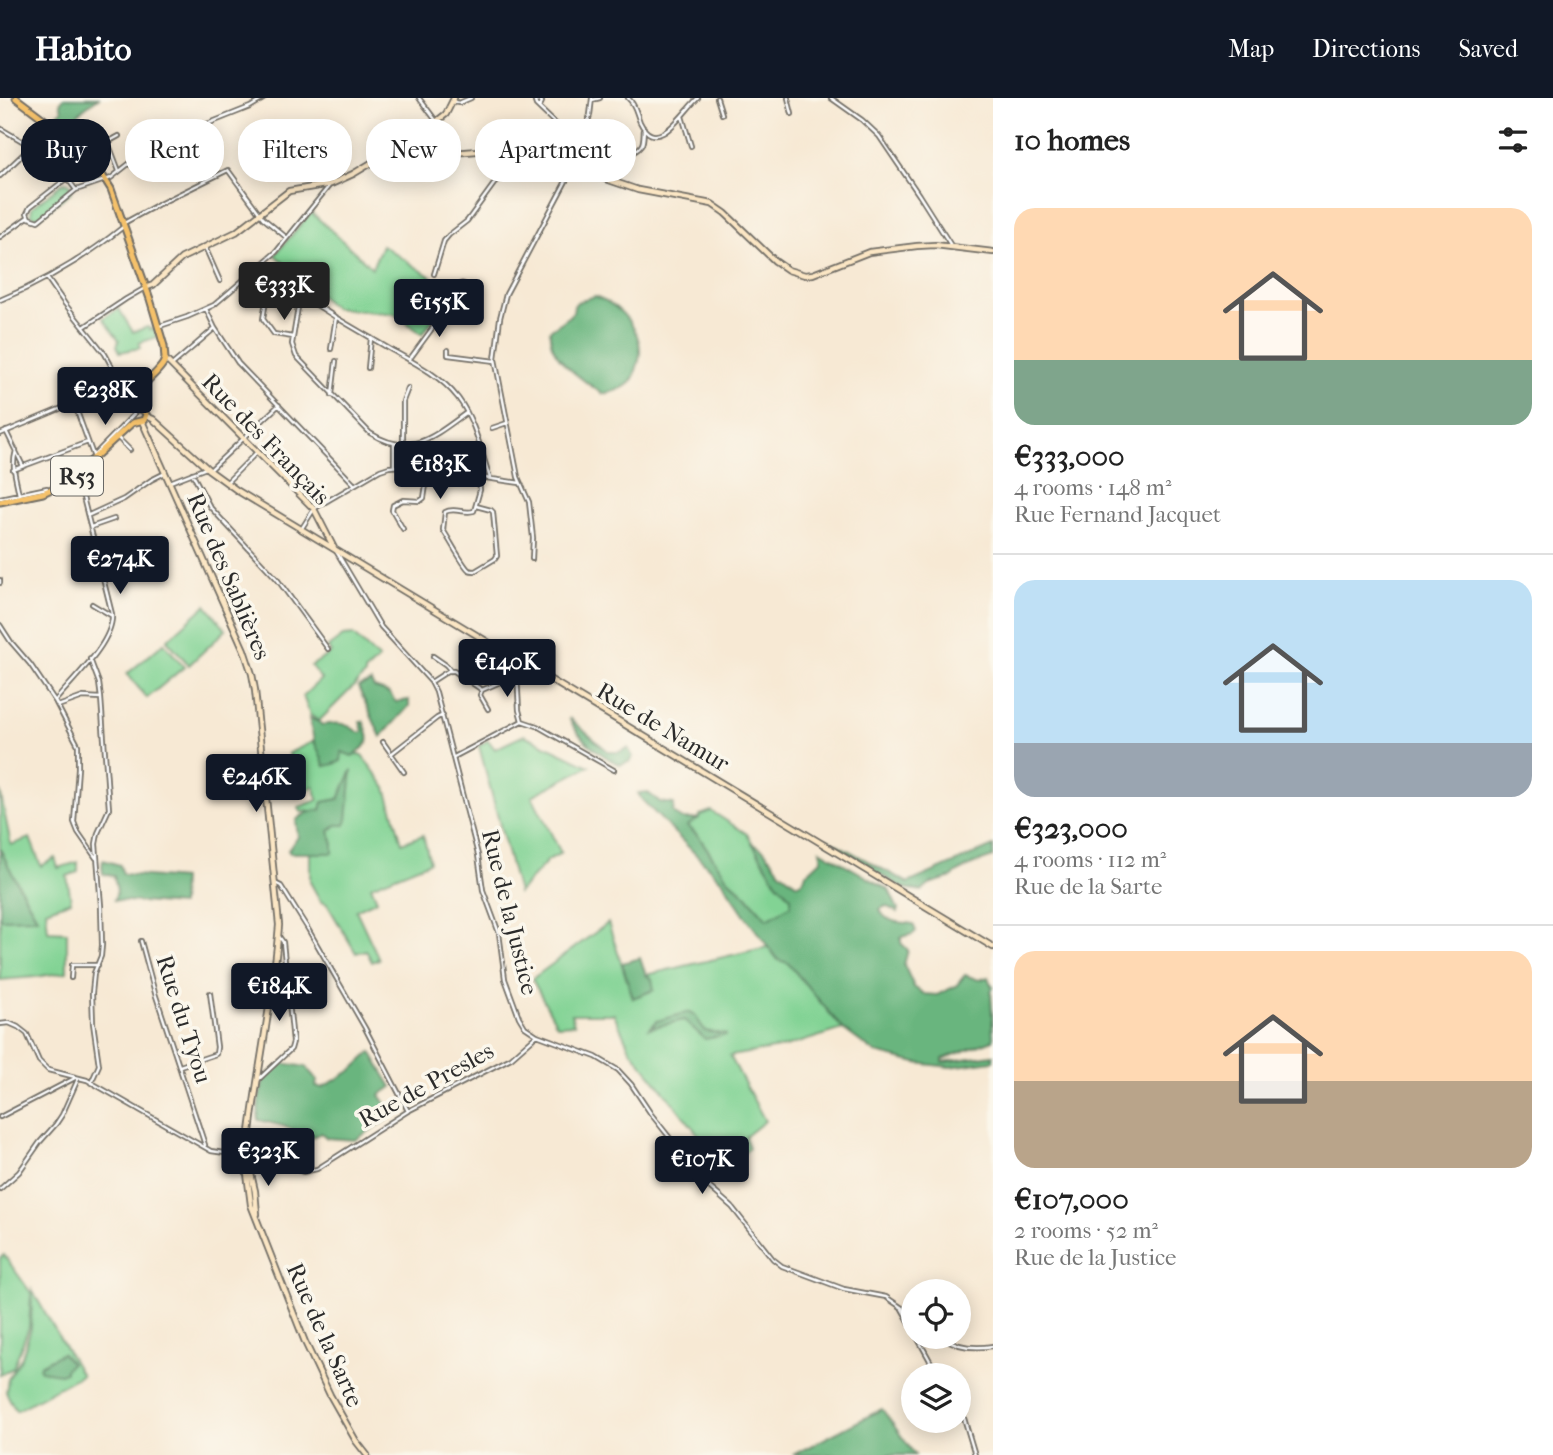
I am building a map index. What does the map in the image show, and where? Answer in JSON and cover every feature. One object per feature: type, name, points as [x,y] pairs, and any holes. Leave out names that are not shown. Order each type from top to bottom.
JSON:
[{"type":"main road","points":[[16,98],[46,119]]},
{"type":"main road","points":[[440,119],[453,100]]},
{"type":"main road","points":[[145,289],[182,258],[236,232],[289,191],[331,184],[366,166]]},
{"type":"main road","points":[[106,182],[124,225],[164,346],[165,359],[160,369],[140,388],[134,418],[141,419],[144,411],[137,411]]},
{"type":"main road","points":[[615,182],[638,190],[712,204],[782,266],[805,275],[869,252],[917,246],[993,252]]},
{"type":"main road","points":[[150,299],[153,285]]},
{"type":"main road","name":"Rue des Français","points":[[165,359],[314,509],[335,548]]},
{"type":"main road","name":"R53","points":[[0,500],[49,491],[75,477],[116,437],[141,419]]},
{"type":"main road","name":"Rue de Namur","points":[[141,419],[153,419],[226,483],[993,947]]},
{"type":"main road","name":"Rue des Sablières","points":[[141,419],[237,633],[252,674],[279,925],[247,1157]]},
{"type":"main road","name":"Rue de la Sarte","points":[[247,1157],[258,1225],[310,1353],[330,1395],[366,1455]]},
{"type":"street","points":[[111,178],[162,142],[250,107],[265,98]]},
{"type":"street","points":[[419,98],[435,119]]},
{"type":"street","points":[[453,100],[458,103],[471,98]]},
{"type":"street","points":[[589,119],[592,99],[600,98]]},
{"type":"street","points":[[628,98],[635,106],[639,121],[652,135],[669,131],[698,98]]},
{"type":"street","points":[[689,98],[691,104]]},
{"type":"street","points":[[717,98],[722,114]]},
{"type":"street","points":[[788,98],[792,114]]},
{"type":"street","points":[[831,98],[879,136],[952,247]]},
{"type":"street","points":[[540,108],[551,119]]},
{"type":"street","points":[[682,116],[691,146]]},
{"type":"street","points":[[0,128],[21,140]]},
{"type":"street","points":[[636,150],[643,144],[644,128]]},
{"type":"street","points":[[119,136],[108,142],[119,171]]},
{"type":"street","points":[[0,176],[21,157]]},
{"type":"street","points":[[0,300],[47,278],[158,205],[229,170],[260,214],[287,238]]},
{"type":"street","points":[[62,182],[30,207],[27,211],[31,220],[38,220],[76,190],[99,182]]},
{"type":"street","points":[[70,182],[76,190]]},
{"type":"street","points":[[434,274],[444,241],[449,234],[467,222],[495,182]]},
{"type":"street","points":[[532,559],[533,538],[529,502],[520,482],[495,361],[499,318],[506,294],[565,182]]},
{"type":"street","points":[[158,327],[214,305],[265,262],[331,184]]},
{"type":"street","points":[[1,235],[28,217]]},
{"type":"street","points":[[205,247],[220,281]]},
{"type":"street","points":[[265,262],[300,295],[445,384],[467,412],[490,478]]},
{"type":"street","points":[[271,270],[263,319],[275,334],[293,337]]},
{"type":"street","points":[[0,500],[45,489],[74,474],[137,411],[105,354],[47,278]]},
{"type":"street","points":[[84,327],[145,289]]},
{"type":"street","points":[[409,360],[459,292]]},
{"type":"street","points":[[300,295],[293,337],[293,349],[298,359],[370,433],[394,444],[416,443],[428,439],[467,412]]},
{"type":"street","points":[[206,309],[237,363],[354,484]]},
{"type":"street","points":[[331,349],[336,317]]},
{"type":"street","points":[[172,366],[215,328]]},
{"type":"street","points":[[368,368],[371,338]]},
{"type":"street","points":[[448,349],[448,355],[495,361]]},
{"type":"street","points":[[332,395],[336,362]]},
{"type":"street","points":[[127,393],[140,388]]},
{"type":"street","points":[[403,445],[403,401],[408,388]]},
{"type":"street","points":[[0,434],[74,403],[93,455]]},
{"type":"street","points":[[169,482],[208,469],[279,405]]},
{"type":"street","points":[[492,428],[507,423]]},
{"type":"street","points":[[6,431],[23,466]]},
{"type":"street","points":[[116,437],[130,450]]},
{"type":"street","points":[[13,470],[88,442]]},
{"type":"street","points":[[394,444],[394,466]]},
{"type":"street","points":[[16,450],[13,470],[19,495]]},
{"type":"street","points":[[226,483],[257,452]]},
{"type":"street","points":[[301,529],[314,509],[380,470],[394,466],[520,482]]},
{"type":"street","points":[[403,529],[392,510],[393,505],[403,500],[420,501],[424,498],[429,470]]},
{"type":"street","points":[[88,516],[124,499],[165,473]]},
{"type":"street","points":[[192,473],[210,508],[277,579],[328,649]]},
{"type":"street","points":[[55,701],[90,659],[113,623],[91,527],[79,481],[75,477]]},
{"type":"street","points":[[476,506],[493,512],[497,556],[472,571],[468,570],[443,530],[443,525],[445,512],[449,510],[474,511],[480,490],[479,477]]},
{"type":"street","points":[[91,527],[114,519]]},
{"type":"street","name":"Rue de la Justice","points":[[335,548],[381,627],[436,691],[478,855],[483,890],[499,933],[505,979],[519,1017],[525,1027],[537,1035]]},
{"type":"street","points":[[92,604],[113,616]]},
{"type":"street","points":[[0,625],[55,701],[78,744],[74,822],[96,858]]},
{"type":"street","points":[[432,656],[451,671]]},
{"type":"street","points":[[90,659],[99,683],[101,698],[108,809],[96,844],[102,935],[101,956],[94,974],[92,993],[99,1065],[91,1083]]},
{"type":"street","points":[[522,662],[517,673],[522,721]]},
{"type":"street","points":[[430,682],[448,671],[454,671],[482,690]]},
{"type":"street","points":[[488,709],[480,695],[482,690],[517,673]]},
{"type":"street","points":[[58,706],[83,697],[101,698]]},
{"type":"street","points":[[391,754],[443,715]]},
{"type":"street","points":[[454,757],[522,721],[537,726],[614,770]]},
{"type":"street","points":[[383,742],[404,772]]},
{"type":"street","points":[[275,883],[281,886],[326,960],[408,1111]]},
{"type":"street","name":"Rue des Sablières","points":[[258,1080],[291,1049],[293,1042],[283,942],[278,935]]},
{"type":"street","name":"Rue du Tyou","points":[[141,941],[155,993],[206,1147]]},
{"type":"street","points":[[277,953],[284,952]]},
{"type":"street","points":[[277,953],[285,961]]},
{"type":"street","points":[[71,978],[72,965],[98,965]]},
{"type":"street","points":[[180,1066],[216,1054],[210,993]]},
{"type":"street","name":"Rue de Presles","points":[[0,1025],[9,1023],[27,1034],[39,1062],[48,1070],[91,1083],[211,1151],[247,1157],[303,1172],[317,1169],[408,1111],[511,1058],[537,1035]]},
{"type":"street","points":[[537,1035],[596,1057],[618,1070],[709,1186],[732,1207],[782,1266],[844,1289],[886,1297],[900,1306]]},
{"type":"street","points":[[259,1071],[265,1073]]},
{"type":"street","points":[[0,1117],[76,1078]]},
{"type":"street","points":[[0,1189],[19,1172],[56,1125],[76,1078]]},
{"type":"street","points":[[971,1347],[993,1346]]},
{"type":"street","points":[[968,1433],[975,1455]]},
{"type":"green space","points":[[64,98],[98,98],[74,119],[54,119],[62,110],[60,103]]},
{"type":"green space","points":[[64,182],[71,187],[71,192],[38,218],[31,215],[32,207]]},
{"type":"green space","points":[[311,212],[372,268],[382,245],[454,292],[422,334],[395,314],[334,308],[275,255]]},
{"type":"green space","points":[[595,296],[614,307],[630,322],[639,342],[640,353],[630,383],[603,394],[560,359],[554,350],[550,330],[573,312],[577,302]]},
{"type":"green space","points":[[119,309],[133,332],[148,327],[150,330],[154,328],[157,337],[139,343],[140,348],[120,352],[117,346],[119,340],[103,318]]},
{"type":"green space","points":[[206,605],[226,630],[189,665],[167,640]]},
{"type":"green space","points":[[353,635],[379,659],[319,721],[310,715],[303,696],[321,679],[311,666],[331,653],[328,647],[343,636]]},
{"type":"green space","points":[[164,643],[184,667],[147,698],[127,674]]},
{"type":"green space","points":[[371,682],[374,688],[389,693],[396,702],[409,700],[409,706],[381,737],[358,687]]},
{"type":"green space","points":[[309,718],[322,725],[344,724],[361,733],[363,731],[360,722],[363,721],[368,742],[352,756],[342,752],[341,761],[325,766],[314,741]]},
{"type":"green space","points":[[569,718],[609,752],[628,748],[633,757],[629,762],[620,765],[605,756],[584,740]]},
{"type":"green space","points":[[524,735],[589,766],[532,796],[561,853],[548,860],[518,893],[479,746],[488,740],[495,749]]},
{"type":"green space","points":[[314,741],[325,766],[342,751],[352,756],[362,755],[386,788],[402,843],[423,835],[430,862],[371,886],[377,900],[356,910],[379,959],[372,962],[366,950],[356,953],[327,904],[321,902],[310,882],[310,853],[332,852],[333,844],[329,831],[336,825],[344,789],[339,799],[323,802],[321,810],[300,812],[299,807],[318,800],[314,786],[296,796],[289,753]]},
{"type":"green space","points":[[352,770],[347,820],[345,825],[336,825],[329,831],[333,853],[290,853],[288,850],[298,837],[298,818],[321,810],[323,802],[339,799]]},
{"type":"green space","points":[[0,791],[11,845],[30,838],[41,866],[55,858],[58,868],[78,862],[78,872],[67,876],[71,901],[46,910],[48,931],[67,932],[67,972],[0,980],[0,919],[37,917],[0,849]]},
{"type":"green space","points":[[647,792],[660,802],[674,804],[673,812],[679,817],[699,818],[687,826],[699,837],[727,878],[767,919],[791,905],[791,897],[777,883],[752,843],[764,850],[781,872],[797,884],[802,882],[806,874],[822,859],[820,850],[889,890],[898,909],[897,912],[886,906],[880,909],[882,914],[894,921],[913,924],[916,931],[901,937],[901,943],[908,950],[904,965],[914,987],[924,994],[937,995],[956,986],[965,975],[979,980],[988,977],[993,986],[993,1040],[943,1059],[943,1062],[993,1055],[993,1061],[950,1067],[916,1063],[876,1053],[843,1029],[788,963],[778,960],[723,882],[638,793]]},
{"type":"green space","points":[[711,811],[747,834],[777,883],[791,897],[792,905],[767,919],[727,878],[699,837],[687,825]]},
{"type":"green space","points":[[827,839],[908,883],[993,846],[993,857],[956,873],[953,877],[932,883],[922,891],[903,888],[826,841]]},
{"type":"green space","points":[[0,849],[14,877],[37,918],[0,919]]},
{"type":"green space","points":[[103,860],[120,865],[123,874],[182,879],[181,905],[114,900],[117,891],[114,876],[103,874]]},
{"type":"green space","points":[[608,923],[633,998],[646,975],[767,947],[788,963],[843,1029],[785,1047],[730,1056],[765,1121],[745,1137],[749,1148],[726,1169],[630,1049],[614,1014],[571,1014],[574,1024],[557,1025],[532,979]]},
{"type":"green space","points":[[640,958],[646,975],[652,979],[654,990],[633,998],[622,963]]},
{"type":"green space","points":[[689,1012],[694,1014],[705,1031],[727,1035],[705,1039],[684,1020],[650,1028],[657,1021]]},
{"type":"green space","points":[[371,1052],[392,1087],[380,1095],[394,1115],[355,1140],[327,1138],[321,1133],[305,1140],[302,1149],[297,1144],[296,1131],[258,1120],[264,1079],[283,1063],[306,1067],[317,1080],[316,1086],[322,1088],[352,1070]]},
{"type":"green space","points":[[4,1255],[31,1293],[29,1327],[13,1368],[0,1375],[0,1258]]},
{"type":"green space","points":[[32,1290],[81,1375],[16,1411],[6,1392],[8,1379],[22,1357],[31,1328]]},
{"type":"green space","points":[[62,1353],[71,1363],[65,1372],[60,1374],[41,1371],[40,1365]]},
{"type":"green space","points":[[882,1409],[915,1455],[793,1455]]}]
